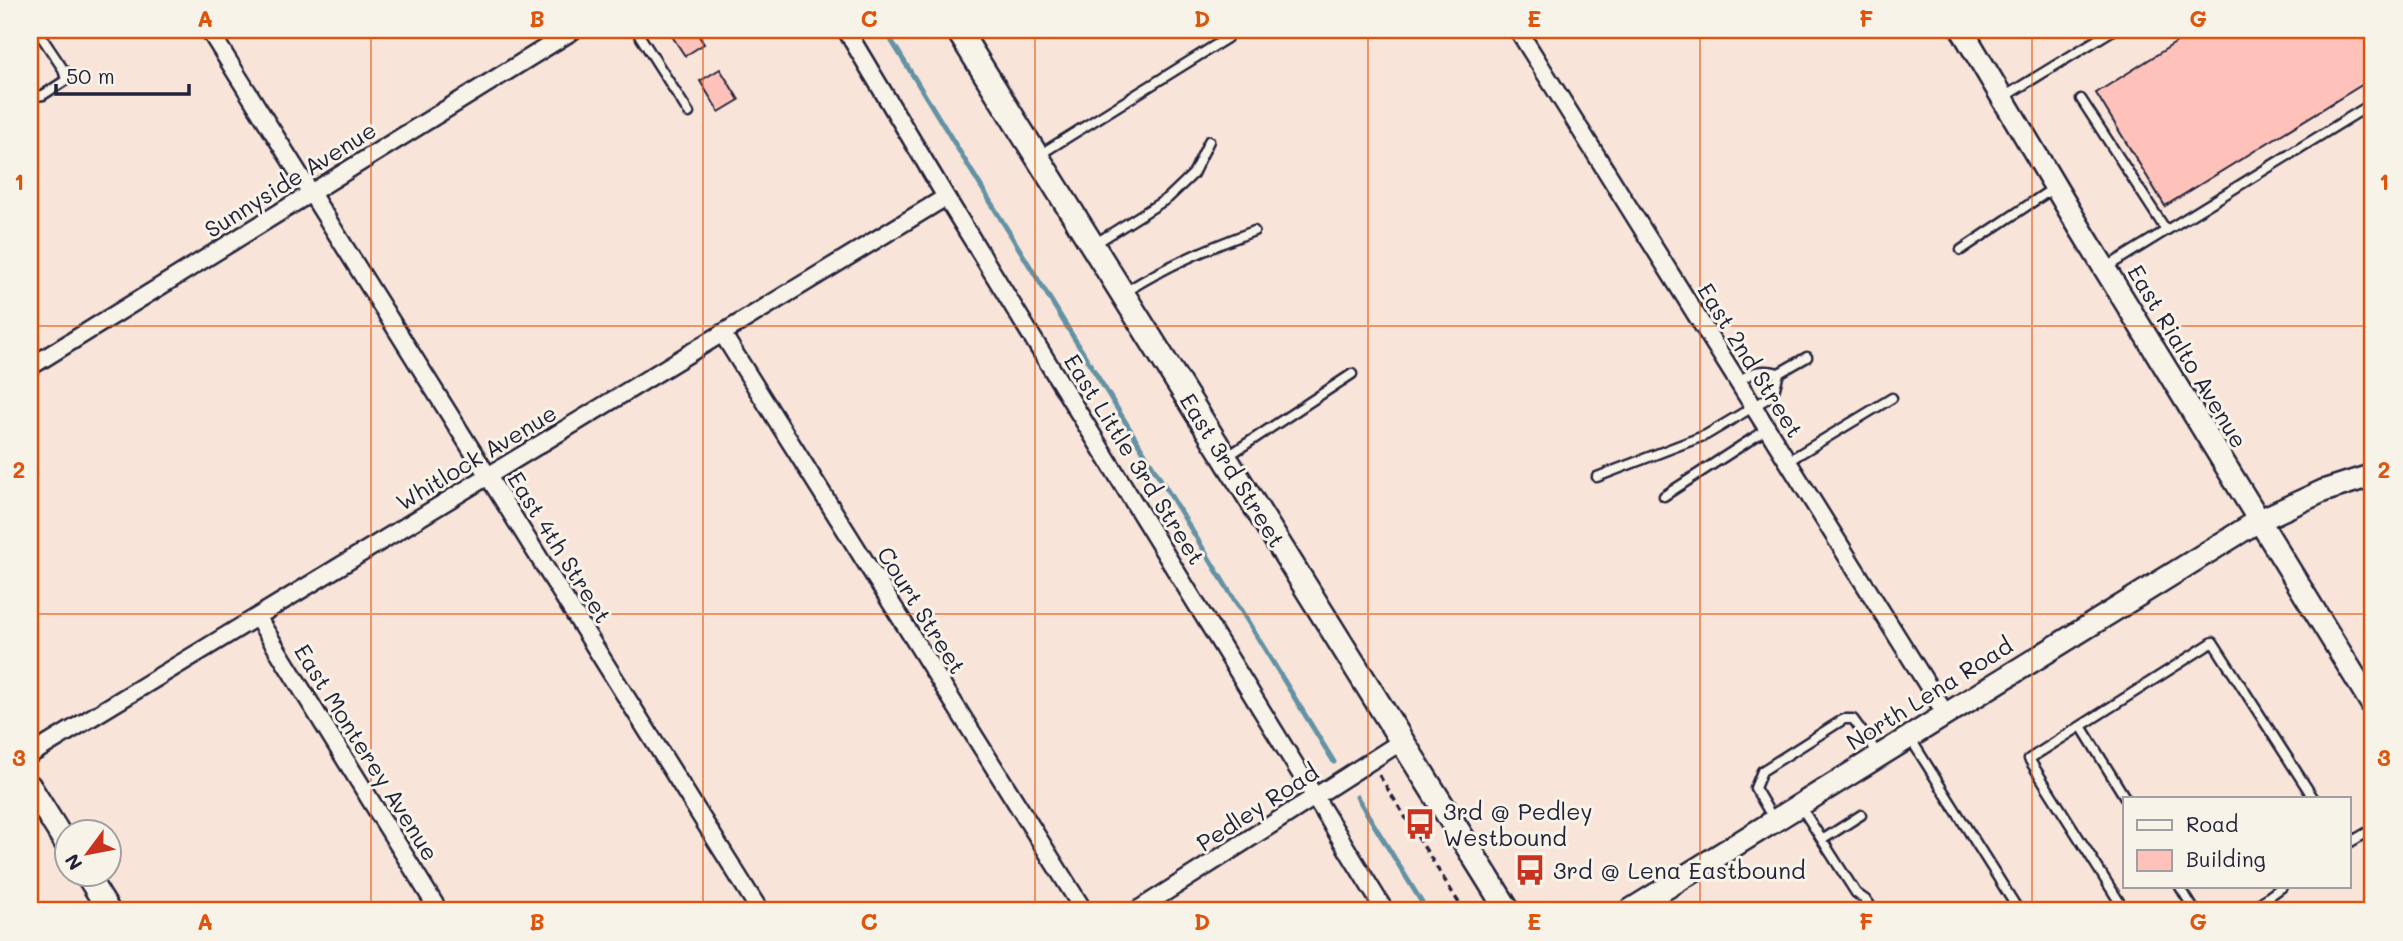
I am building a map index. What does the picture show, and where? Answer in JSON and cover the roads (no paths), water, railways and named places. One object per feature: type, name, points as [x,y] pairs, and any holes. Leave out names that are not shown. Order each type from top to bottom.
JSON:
[{"type":"main road","name":"East 3rd Street","points":[[958,30],[1508,911]]},
{"type":"street","name":"East 4th Street","points":[[209,30],[760,911]]},
{"type":"street","name":"Sunnyside Avenue","points":[[30,367],[575,30]]},
{"type":"street","name":"East Little 3rd Street","points":[[846,30],[1385,911]]},
{"type":"street","name":"East 2nd Street","points":[[1518,30],[1945,713]]},
{"type":"street","name":"East Rialto Avenue","points":[[1962,30],[2104,269],[2373,706]]},
{"type":"street","name":"Whitlock Avenue","points":[[30,755],[946,197]]},
{"type":"street","name":"Court Street","points":[[722,333],[1084,911]]},
{"type":"street","name":"North Lena Road","points":[[1629,911],[2258,521],[2323,491],[2373,475]]},
{"type":"street","name":"East Monterey Avenue","points":[[257,617],[439,911]]},
{"type":"street","name":"Pedley Road","points":[[1136,911],[1402,741]]},
{"type":"street","points":[[30,786],[52,821]]},
{"type":"street","points":[[94,888],[108,911]]},
{"type":"lane","points":[[30,97],[43,95],[66,80],[63,69],[37,30]]},
{"type":"lane","points":[[636,30],[689,113]]},
{"type":"lane","points":[[2002,98],[2113,30]]},
{"type":"lane","points":[[1037,157],[1227,38]]},
{"type":"lane","points":[[2081,99],[2166,230]]},
{"type":"lane","points":[[2104,269],[2373,103]]},
{"type":"lane","points":[[1093,245],[1168,198],[1193,174],[1209,141]]},
{"type":"lane","points":[[1961,250],[2056,187]]},
{"type":"lane","points":[[1123,294],[1164,268],[1254,231]]},
{"type":"lane","points":[[1738,381],[1752,372],[1764,369],[1779,373],[1807,357]]},
{"type":"lane","points":[[1597,477],[1706,435],[1773,395],[1779,373]]},
{"type":"lane","points":[[1226,458],[1352,374]]},
{"type":"lane","points":[[1787,461],[1892,398]]},
{"type":"lane","points":[[1664,496],[1767,429]]},
{"type":"lane","points":[[30,467],[30,475]]},
{"type":"lane","points":[[2126,911],[2029,759],[2213,642],[2313,797]]},
{"type":"lane","points":[[1774,820],[1755,789],[1762,771],[1844,719],[1853,719],[1879,755]]},
{"type":"lane","points":[[2081,726],[2125,797]]},
{"type":"lane","points":[[1909,736],[2019,911]]},
{"type":"lane","points":[[1800,804],[1856,893],[1867,901],[1874,911]]},
{"type":"lane","points":[[1822,840],[1861,815]]},
{"type":"lane","points":[[2350,842],[2366,833],[2373,845]]},
{"type":"lane","points":[[2181,888],[2196,911]]},
{"type":"lane","points":[[2248,911],[2281,888]]},
{"type":"lane","points":[[2267,898],[2275,911]]},
{"type":"waterway","points":[[885,30],[1334,762]]},
{"type":"waterway","points":[[1357,797],[1427,911]]},
{"type":"place","name":"3rd @ Pedley Westbound","points":[[1420,824]]},
{"type":"place","name":"3rd @ Lena Eastbound","points":[[1530,870]]}]
